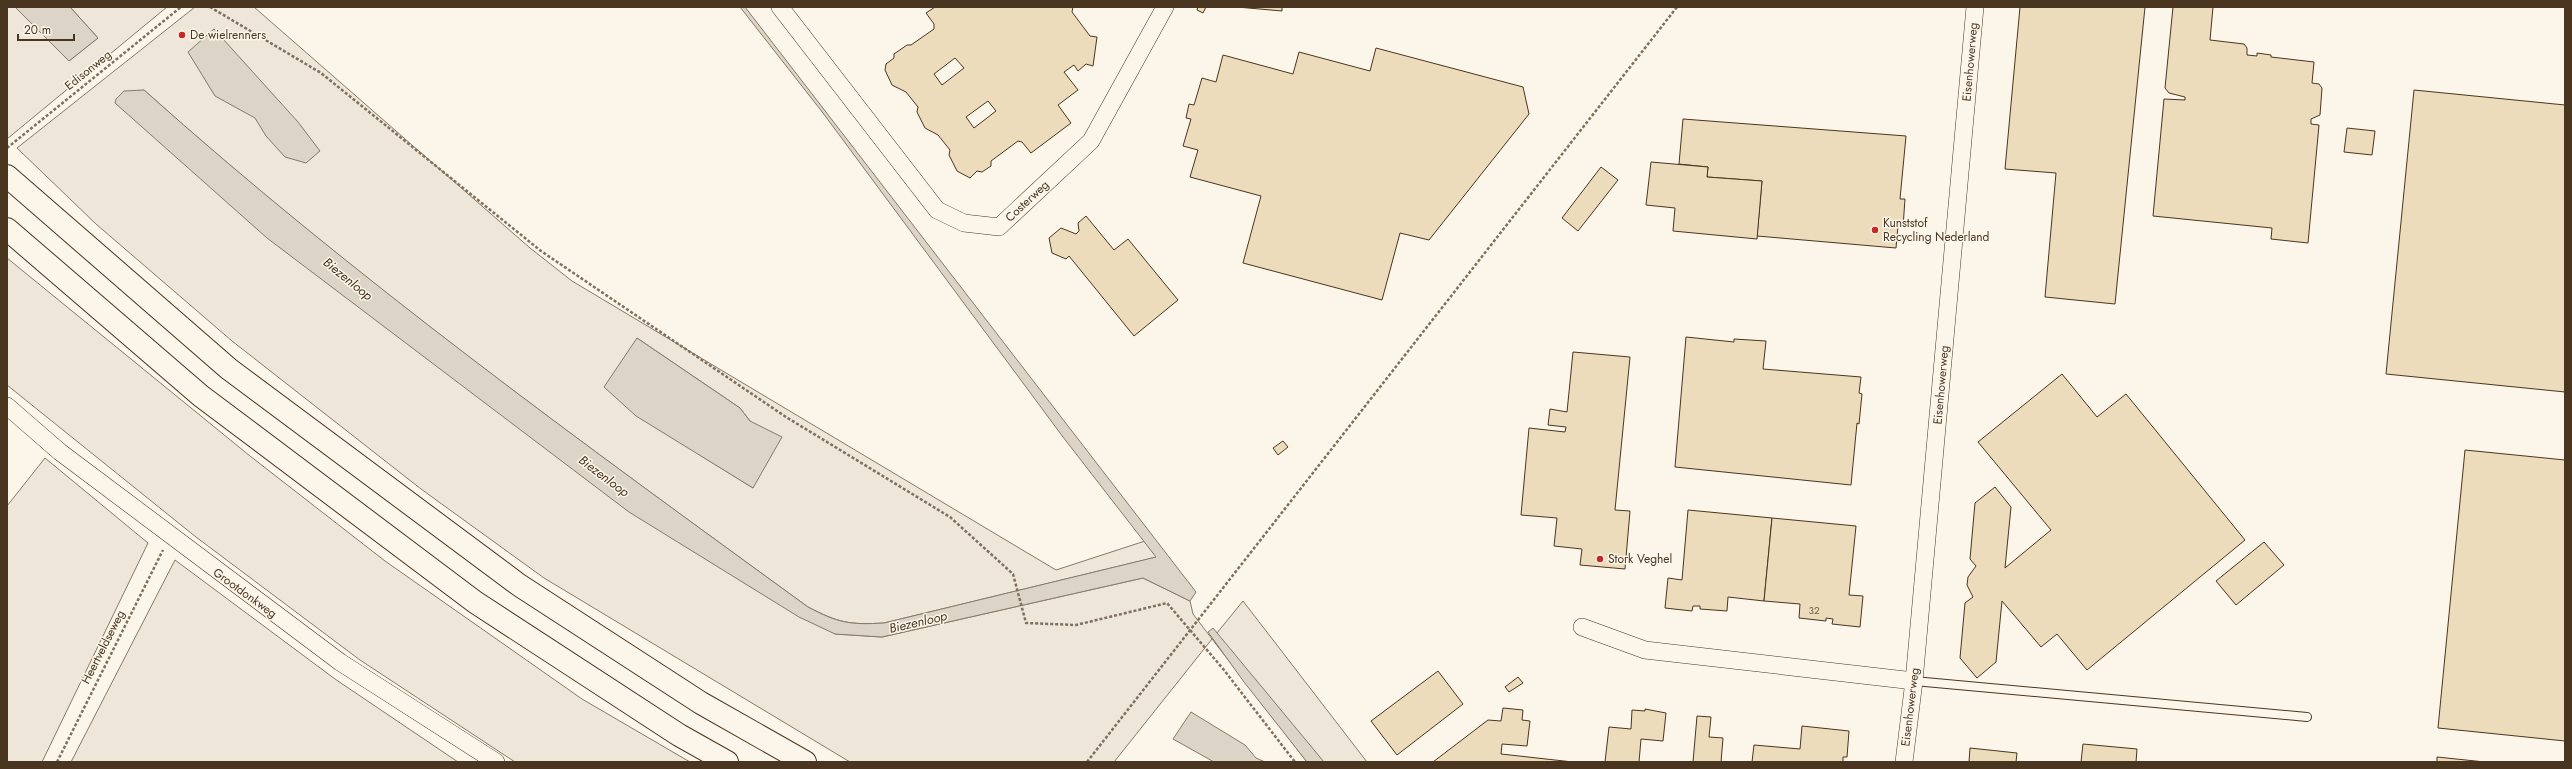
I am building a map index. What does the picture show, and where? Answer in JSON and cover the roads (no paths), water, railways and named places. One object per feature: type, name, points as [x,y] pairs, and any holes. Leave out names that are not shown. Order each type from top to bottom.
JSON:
[{"type":"highway","points":[[7,176],[37,204],[229,369],[519,585],[701,703],[805,762]]},
{"type":"highway","points":[[9,231],[201,396],[474,602],[679,735],[727,762]]},
{"type":"street","name":"Costerweg","points":[[780,7],[937,210],[964,223],[999,227],[1091,141],[1165,7]]},
{"type":"street","name":"Eisenhowerweg","points":[[1904,762],[1914,681],[1975,7]]},
{"type":"street","name":"Grootdonkweg","points":[[7,406],[66,456],[340,662],[496,762]]},
{"type":"street","points":[[1582,627],[1645,650],[1914,681]]},
{"type":"lane","points":[[1914,681],[2307,716]]},
{"type":"water","points":[[15,7],[70,7],[98,38],[69,61]]},
{"type":"water","name":"Biezenloop","points":[[740,7],[745,7],[1196,592],[1190,601],[1143,578],[882,637],[835,634],[799,617],[629,512],[267,238],[115,103],[116,99],[124,91],[144,90],[223,159],[304,226],[469,357],[808,607],[828,617],[844,622],[862,624],[884,623],[1156,557],[1063,437],[823,113]]},
{"type":"water","points":[[214,29],[298,122],[320,151],[306,163],[285,157],[266,136],[255,118],[215,96],[188,52]]},
{"type":"water","points":[[637,338],[740,408],[750,421],[782,437],[753,488],[636,416],[604,387]]},
{"type":"water","points":[[1213,628],[1324,762],[1307,762],[1244,682],[1208,632]]},
{"type":"water","points":[[1191,712],[1245,745],[1256,758],[1265,762],[1214,762],[1173,739]]},
{"type":"place","name":"De wielrenners","points":[[182,35]]},
{"type":"place","name":"Kunststof Recycling Nederland","points":[[1875,230]]},
{"type":"place","name":"Stork Veghel","points":[[1600,559]]}]
